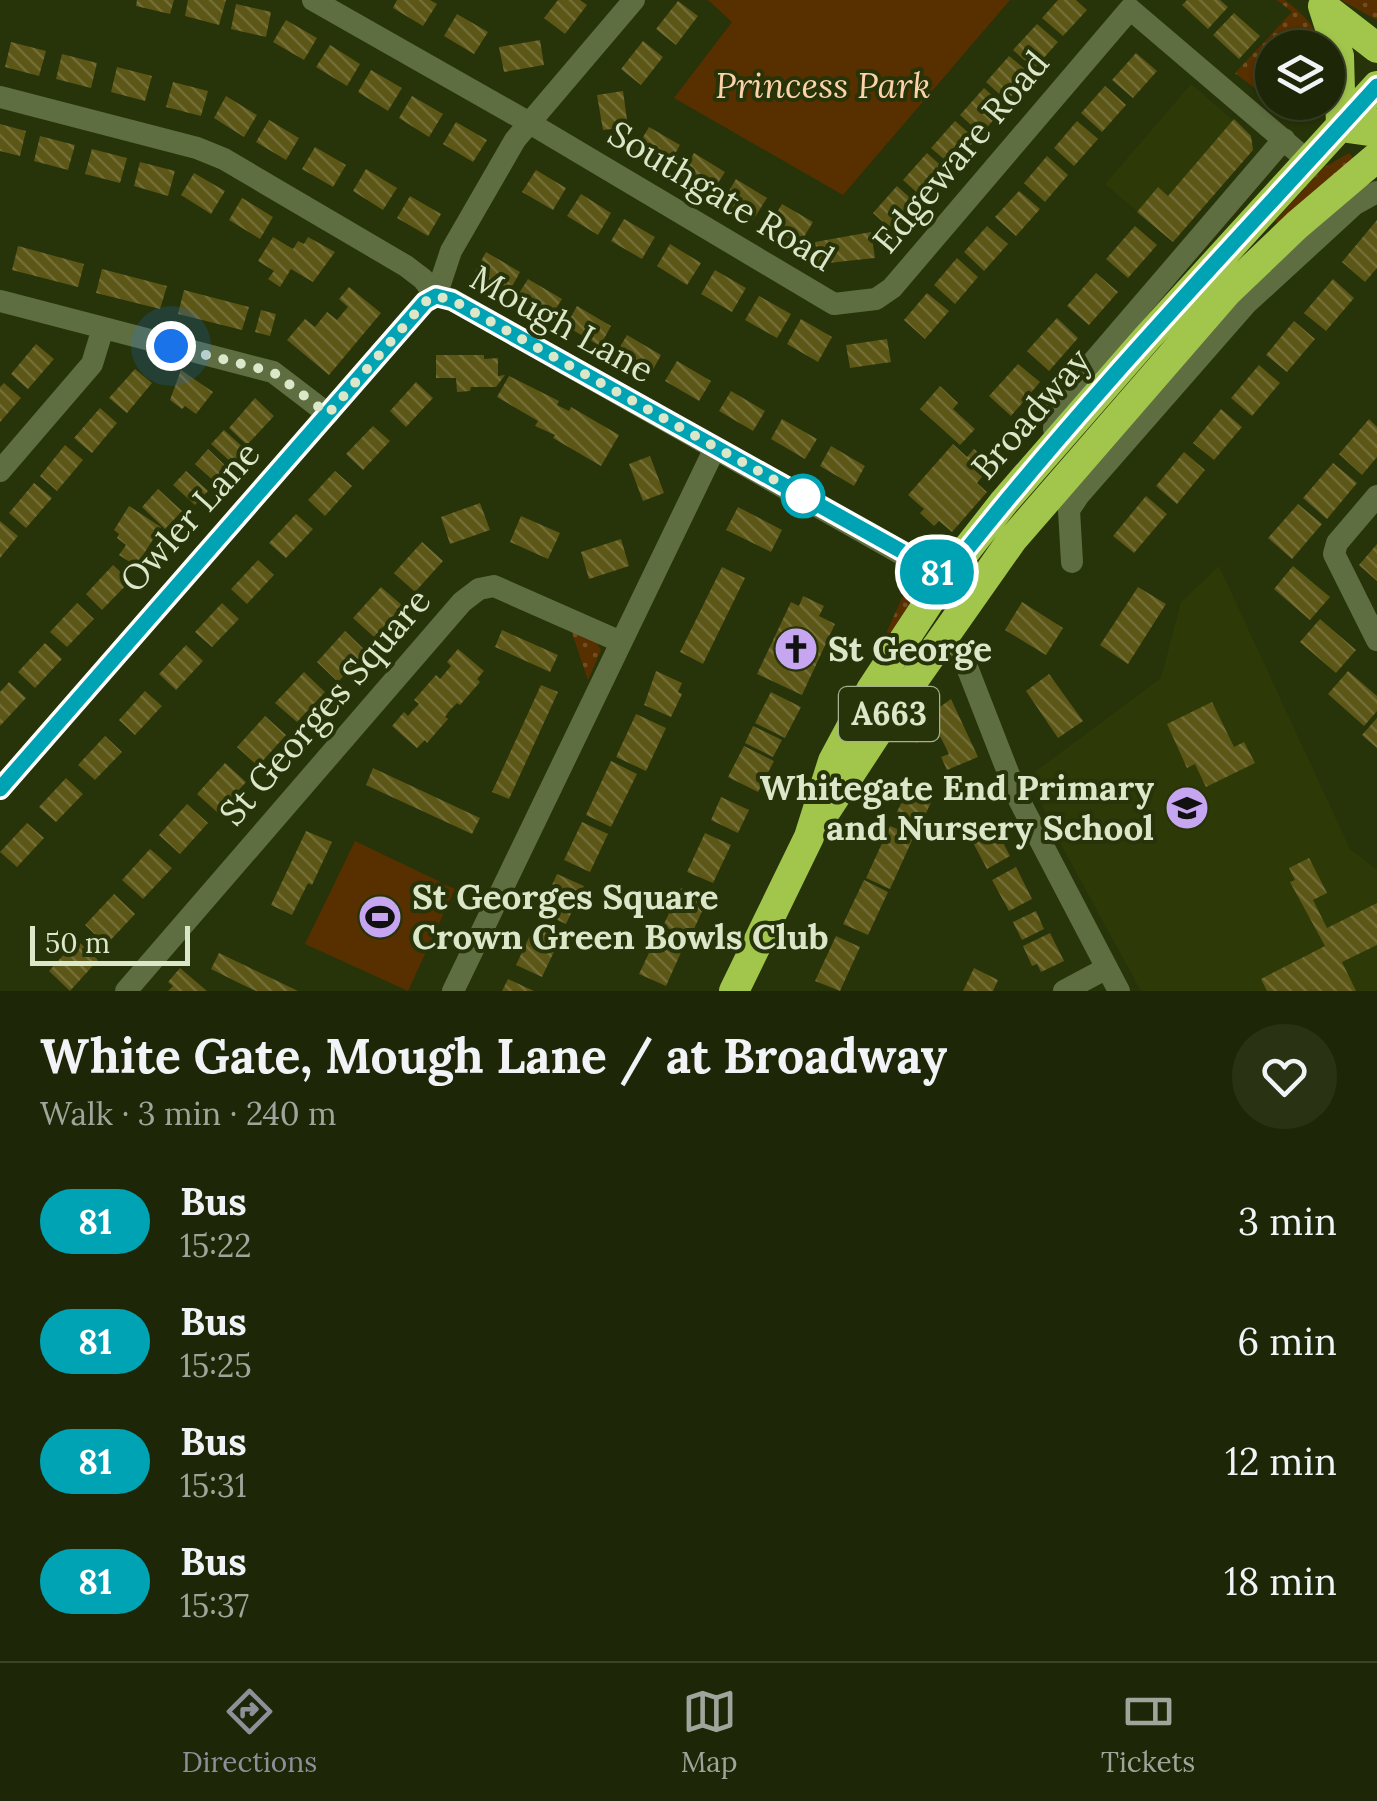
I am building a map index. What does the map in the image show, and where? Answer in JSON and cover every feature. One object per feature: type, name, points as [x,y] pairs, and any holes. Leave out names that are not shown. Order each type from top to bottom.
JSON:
[{"type":"highway","points":[[1319,3],[1377,48]]},
{"type":"highway","points":[[1319,3],[1339,56],[1342,126],[1369,130],[1377,124]]},
{"type":"highway","name":"Broadway","points":[[809,837],[833,762],[872,690],[946,576],[1296,150],[1342,126],[1377,86]]},
{"type":"highway","name":"Broadway","points":[[734,991],[809,837],[1012,540],[1228,292],[1297,225],[1377,157]]},
{"type":"street","name":"Southgate Road","points":[[312,0],[528,122],[834,304],[876,299],[883,294]]},
{"type":"street","points":[[436,296],[451,251],[528,122],[634,0]]},
{"type":"street","name":"Edgeware Road","points":[[883,294],[1130,9],[1296,150]]},
{"type":"street","name":"Mough Lane","points":[[0,97],[196,148],[224,159],[406,266],[436,296],[452,300],[974,595]]},
{"type":"street","points":[[1072,562],[1069,510],[1079,495],[1246,304],[1356,204],[1377,192]]},
{"type":"street","name":"Owler Lane","points":[[0,789],[425,302],[436,296]]},
{"type":"street","points":[[0,301],[273,372],[328,414]]},
{"type":"street","points":[[0,471],[92,364],[103,328]]},
{"type":"street","points":[[453,991],[715,448]]},
{"type":"street","points":[[1377,496],[1337,543],[1334,554],[1377,640]]},
{"type":"street","name":"St Georges Square","points":[[126,991],[462,602],[479,590],[494,586],[621,642]]},
{"type":"street","points":[[941,642],[965,662],[1018,798],[1119,991]]},
{"type":"street","points":[[1064,991],[1107,968]]},
{"type":"shaded area","points":[[1191,84],[1251,136],[1253,150],[1173,242],[1105,184]]},
{"type":"shaded area","name":"Whitegate End Primary and Nursery School","points":[[1219,566],[1350,849],[1377,870],[1377,991],[1141,991],[1028,777],[1161,678],[1181,602]]},
{"type":"green space","name":"Princess Park","points":[[708,0],[1010,0],[843,195],[674,98],[732,22]]},
{"type":"green space","points":[[1277,0],[1285,0],[1314,30],[1275,30],[1292,12]]},
{"type":"green space","points":[[1341,0],[1377,0],[1377,20]]},
{"type":"green space","points":[[1255,52],[1255,88],[1235,73]]},
{"type":"green space","points":[[1349,153],[1355,160],[1280,226],[1275,221],[1323,168]]},
{"type":"green space","points":[[906,567],[915,580],[913,600],[873,663],[905,591]]},
{"type":"green space","points":[[571,630],[594,638],[601,650],[588,680]]},
{"type":"green space","name":"St Georges Square Crown Green Bowls Club","points":[[355,841],[455,889],[408,991],[305,944]]},
{"type":"building","points":[[137,0],[174,0],[170,14],[136,6]]},
{"type":"building","points":[[188,0],[226,0],[219,25],[185,16]]},
{"type":"building","points":[[397,0],[430,0],[437,4],[423,26],[393,8]]},
{"type":"building","points":[[558,0],[580,0],[587,5],[565,34],[544,18]]},
{"type":"building","points":[[1058,0],[1076,0],[1087,10],[1063,36],[1042,18]]},
{"type":"building","points":[[1187,0],[1220,0],[1228,7],[1208,29],[1182,5]]},
{"type":"building","points":[[678,1],[698,16],[676,45],[656,29]]},
{"type":"building","points":[[236,4],[271,12],[266,37],[231,29]]},
{"type":"building","points":[[1234,13],[1255,32],[1255,41],[1239,59],[1213,35]]},
{"type":"building","points":[[457,14],[488,32],[474,54],[444,36]]},
{"type":"building","points":[[286,20],[317,38],[304,60],[273,42]]},
{"type":"building","points":[[1037,24],[1058,42],[1034,69],[1013,50]]},
{"type":"building","points":[[540,40],[544,65],[504,72],[499,47]]},
{"type":"building","points":[[643,41],[663,57],[641,85],[621,69]]},
{"type":"building","points":[[11,42],[46,51],[39,76],[5,67]]},
{"type":"building","points":[[330,45],[360,64],[347,86],[316,67]]},
{"type":"building","points":[[1136,53],[1157,71],[1133,98],[1112,80]]},
{"type":"building","points":[[62,54],[97,63],[91,88],[56,79]]},
{"type":"building","points":[[1009,56],[1031,74],[1007,101],[986,82]]},
{"type":"building","points":[[117,67],[152,76],[145,101],[111,92]]},
{"type":"building","points":[[371,70],[402,88],[388,111],[358,92]]},
{"type":"building","points":[[173,82],[208,91],[201,116],[166,107]]},
{"type":"building","points":[[1105,86],[1126,105],[1102,132],[1081,113]]},
{"type":"building","points":[[984,88],[1005,107],[981,134],[960,115]]},
{"type":"building","points":[[623,91],[628,127],[603,130],[597,95]]},
{"type":"building","points":[[226,96],[257,115],[244,137],[214,118]]},
{"type":"building","points":[[412,96],[443,114],[429,137],[399,118]]},
{"type":"building","points":[[1234,119],[1251,136],[1253,150],[1173,242],[1137,212],[1158,187],[1168,196]]},
{"type":"building","points":[[269,120],[299,138],[286,160],[256,142]]},
{"type":"building","points":[[955,121],[976,139],[952,166],[931,148]]},
{"type":"building","points":[[1077,121],[1098,139],[1074,166],[1054,148]]},
{"type":"building","points":[[456,122],[487,140],[473,162],[443,144]]},
{"type":"building","points":[[0,124],[26,131],[20,156],[0,151]]},
{"type":"building","points":[[649,127],[680,145],[667,168],[636,149]]},
{"type":"building","points":[[40,136],[75,145],[68,170],[34,161]]},
{"type":"building","points":[[315,147],[346,165],[333,187],[302,169]]},
{"type":"building","points":[[92,149],[127,158],[120,183],[85,174]]},
{"type":"building","points":[[694,153],[725,172],[711,194],[681,175]]},
{"type":"building","points":[[927,153],[948,172],[924,199],[903,180]]},
{"type":"building","points":[[1047,156],[1068,175],[1045,202],[1024,183]]},
{"type":"building","points":[[140,162],[175,171],[168,196],[134,186]]},
{"type":"building","points":[[366,169],[397,188],[383,210],[353,191]]},
{"type":"building","points":[[536,170],[566,188],[553,210],[522,192]]},
{"type":"building","points":[[194,173],[225,191],[211,214],[181,195]]},
{"type":"building","points":[[736,179],[767,198],[753,220],[723,201]]},
{"type":"building","points":[[897,186],[918,205],[894,232],[873,213]]},
{"type":"building","points":[[1019,191],[1040,209],[1016,236],[995,217]]},
{"type":"building","points":[[581,194],[611,213],[598,235],[567,216]]},
{"type":"building","points":[[410,196],[441,214],[428,236],[397,218]]},
{"type":"building","points":[[242,198],[273,217],[260,239],[229,220]]},
{"type":"building","points":[[782,204],[813,222],[799,245],[769,226]]},
{"type":"building","points":[[624,219],[655,237],[642,259],[611,241]]},
{"type":"building","points":[[1377,220],[1377,268],[1365,282],[1342,262]]},
{"type":"building","points":[[987,226],[1008,244],[984,271],[964,252]]},
{"type":"building","points":[[1135,226],[1157,245],[1128,278],[1106,259]]},
{"type":"building","points":[[871,232],[875,258],[819,264],[815,242]]},
{"type":"building","points":[[273,237],[293,249],[298,241],[304,244],[308,237],[335,252],[313,282],[291,269],[280,287],[268,279],[274,271],[258,261]]},
{"type":"building","points":[[670,244],[701,263],[687,285],[657,266]]},
{"type":"building","points":[[18,246],[84,264],[78,287],[12,270]]},
{"type":"building","points":[[486,252],[520,272],[509,292],[475,272]]},
{"type":"building","points":[[957,258],[978,277],[955,304],[934,285]]},
{"type":"building","points":[[102,269],[167,286],[160,309],[96,293]]},
{"type":"building","points":[[715,270],[746,288],[732,312],[701,294]]},
{"type":"building","points":[[1096,273],[1118,292],[1089,325],[1067,306]]},
{"type":"building","points":[[528,279],[562,299],[550,318],[516,298]]},
{"type":"building","points":[[1333,279],[1354,298],[1326,331],[1304,313]]},
{"type":"building","points":[[349,287],[381,313],[329,375],[287,340],[305,319],[315,327],[327,312],[337,320],[348,307],[339,299]]},
{"type":"building","points":[[184,290],[249,307],[242,330],[178,314]]},
{"type":"building","points":[[927,293],[949,311],[925,339],[904,320]]},
{"type":"building","points":[[759,296],[791,314],[777,338],[745,320]]},
{"type":"building","points":[[577,306],[611,326],[600,346],[566,326]]},
{"type":"building","points":[[261,310],[276,314],[270,336],[255,332]]},
{"type":"building","points":[[1057,318],[1078,338],[1049,371],[1027,351]]},
{"type":"building","points":[[801,319],[832,337],[818,362],[787,344]]},
{"type":"building","points":[[1294,321],[1315,339],[1287,372],[1266,355]]},
{"type":"building","points":[[627,335],[661,355],[650,375],[615,355]]},
{"type":"building","points":[[887,339],[891,362],[850,368],[846,345]]},
{"type":"building","points":[[36,344],[54,359],[28,389],[11,374]]},
{"type":"building","points":[[436,355],[498,358],[498,376],[505,375],[496,387],[471,387],[470,391],[457,392],[456,378],[436,378]]},
{"type":"building","points":[[677,361],[711,381],[699,401],[665,381]]},
{"type":"building","points":[[1018,364],[1040,382],[1011,416],[989,396]]},
{"type":"building","points":[[1259,365],[1280,383],[1252,416],[1231,398]]},
{"type":"building","points":[[135,369],[152,383],[127,413],[109,398]]},
{"type":"building","points":[[181,370],[213,392],[196,414],[170,400]]},
{"type":"building","points":[[509,376],[619,435],[601,466],[553,438],[555,435],[535,426],[538,421],[497,397]]},
{"type":"building","points":[[416,382],[433,398],[406,427],[390,411]]},
{"type":"building","points":[[4,383],[21,398],[0,422],[0,387]]},
{"type":"building","points":[[940,386],[958,403],[953,409],[975,429],[960,445],[920,409]]},
{"type":"building","points":[[731,391],[765,411],[753,431],[719,411]]},
{"type":"building","points":[[255,398],[274,416],[247,445],[229,428]]},
{"type":"building","points":[[100,408],[117,423],[92,453],[74,438]]},
{"type":"building","points":[[1221,409],[1242,427],[1214,460],[1193,443]]},
{"type":"building","points":[[782,419],[817,439],[805,459],[771,439]]},
{"type":"building","points":[[1369,419],[1377,427],[1377,457],[1362,475],[1339,454]]},
{"type":"building","points":[[373,426],[390,441],[363,470],[346,454]]},
{"type":"building","points":[[224,430],[246,450],[233,464],[211,444]]},
{"type":"building","points":[[953,444],[967,457],[974,449],[992,465],[977,483],[987,492],[952,532],[939,521],[934,526],[920,513],[924,509],[908,495]]},
{"type":"building","points":[[65,445],[83,460],[57,491],[40,476]]},
{"type":"building","points":[[831,446],[865,466],[854,486],[820,466]]},
{"type":"building","points":[[208,449],[229,469],[216,483],[195,464]]},
{"type":"building","points":[[1184,452],[1205,470],[1177,504],[1156,486]]},
{"type":"building","points":[[650,456],[664,493],[643,501],[629,464]]},
{"type":"building","points":[[1333,463],[1357,483],[1327,519],[1303,498]]},
{"type":"building","points":[[186,471],[208,491],[195,505],[173,485]]},
{"type":"building","points":[[335,471],[352,486],[325,516],[308,500]]},
{"type":"building","points":[[34,483],[52,498],[26,528],[9,513]]},
{"type":"building","points":[[158,489],[182,511],[165,529],[142,507]]},
{"type":"building","points":[[1146,496],[1167,514],[1134,553],[1113,536]]},
{"type":"building","points":[[480,503],[490,530],[450,544],[441,517]]},
{"type":"building","points":[[1298,504],[1322,524],[1292,559],[1268,538]]},
{"type":"building","points":[[129,506],[161,527],[136,566],[119,555],[126,545],[114,530]]},
{"type":"building","points":[[738,507],[782,530],[771,552],[726,530]]},
{"type":"building","points":[[296,514],[313,529],[286,558],[269,543]]},
{"type":"building","points":[[521,516],[560,533],[548,559],[510,542]]},
{"type":"building","points":[[0,521],[18,536],[0,558]]},
{"type":"building","points":[[621,539],[629,566],[589,579],[581,552]]},
{"type":"building","points":[[422,542],[443,561],[415,592],[394,573]]},
{"type":"building","points":[[1377,544],[1377,581],[1359,565]]},
{"type":"building","points":[[258,560],[274,575],[247,604],[231,589]]},
{"type":"building","points":[[113,565],[130,581],[102,610],[86,594]]},
{"type":"building","points":[[1293,566],[1330,597],[1310,620],[1274,589]]},
{"type":"building","points":[[722,567],[745,578],[703,664],[680,652]]},
{"type":"building","points":[[381,587],[403,606],[374,637],[353,618]]},
{"type":"building","points":[[1138,587],[1166,604],[1128,664],[1100,645]]},
{"type":"building","name":"St George","points":[[803,596],[824,606],[819,616],[835,624],[802,695],[757,674],[791,602],[799,606]]},
{"type":"building","points":[[1022,602],[1063,628],[1046,655],[1005,630]]},
{"type":"building","points":[[77,603],[94,619],[67,647],[50,632]]},
{"type":"building","points":[[222,603],[239,619],[212,647],[195,632]]},
{"type":"building","points":[[1320,619],[1356,650],[1336,673],[1300,642]]},
{"type":"building","points":[[502,630],[558,655],[550,672],[495,647]]},
{"type":"building","points":[[345,631],[366,651],[338,682],[317,662]]},
{"type":"building","points":[[45,643],[62,659],[35,688],[18,672]]},
{"type":"building","points":[[186,645],[203,661],[176,690],[159,674]]},
{"type":"building","points":[[458,649],[484,671],[477,679],[480,682],[460,705],[457,703],[450,710],[445,717],[448,719],[427,743],[425,740],[417,748],[392,726],[404,712],[408,716],[419,704],[414,700],[436,675],[440,679]]},
{"type":"building","points":[[656,671],[682,683],[678,692],[682,694],[671,717],[644,705]]},
{"type":"building","points":[[1348,671],[1377,696],[1377,711],[1364,726],[1328,694]]},
{"type":"building","points":[[304,672],[325,692],[297,722],[275,703]]},
{"type":"building","points":[[1049,674],[1083,721],[1058,738],[1026,691]]},
{"type":"building","points":[[9,682],[26,698],[0,726],[0,692]]},
{"type":"building","points":[[541,685],[558,692],[509,799],[492,792]]},
{"type":"building","points":[[145,691],[162,706],[135,735],[119,720]]},
{"type":"building","points":[[771,692],[801,707],[785,738],[755,723]]},
{"type":"building","points":[[951,699],[978,757],[947,770],[941,757],[949,754],[938,732],[916,743],[910,730],[932,719],[930,714]]},
{"type":"building","points":[[1212,702],[1234,747],[1244,742],[1255,763],[1206,787],[1195,764],[1187,768],[1167,724]]},
{"type":"building","points":[[636,714],[666,728],[646,771],[616,757]]},
{"type":"building","points":[[265,716],[286,735],[258,766],[237,747]]},
{"type":"building","points":[[1377,718],[1377,748],[1362,735]]},
{"type":"building","points":[[753,726],[782,740],[773,757],[745,743]]},
{"type":"building","points":[[105,736],[122,752],[95,780],[78,765]]},
{"type":"building","points":[[744,746],[774,761],[758,792],[728,777]]},
{"type":"building","points":[[611,761],[637,774],[611,827],[586,815]]},
{"type":"building","points":[[225,763],[246,782],[218,813],[197,794]]},
{"type":"building","points":[[373,768],[480,818],[472,834],[366,785]]},
{"type":"building","points":[[66,778],[83,794],[56,822],[39,807]]},
{"type":"building","points":[[911,783],[935,794],[918,830],[894,818]]},
{"type":"building","points":[[721,797],[749,810],[738,833],[711,820]]},
{"type":"building","points":[[187,804],[208,823],[180,854],[159,835]]},
{"type":"building","points":[[582,822],[608,834],[590,872],[564,860]]},
{"type":"building","points":[[27,823],[44,838],[17,867],[0,852]]},
{"type":"building","points":[[994,825],[1010,856],[987,869],[970,837]]},
{"type":"building","points":[[890,826],[914,836],[890,889],[866,878]]},
{"type":"building","points":[[306,831],[332,842],[312,885],[308,883],[292,915],[271,905]]},
{"type":"building","points":[[705,833],[731,845],[713,883],[687,872]]},
{"type":"building","points":[[150,849],[172,868],[143,899],[122,880]]},
{"type":"building","points":[[1309,858],[1327,893],[1313,900],[1327,928],[1377,903],[1377,945],[1342,962],[1356,991],[1267,991],[1261,979],[1325,946],[1290,882],[1295,880],[1289,868]]},
{"type":"building","points":[[1016,867],[1032,899],[1009,911],[992,880]]},
{"type":"building","points":[[557,874],[584,886],[566,924],[540,912]]},
{"type":"building","points":[[864,880],[888,892],[868,935],[843,924]]},
{"type":"building","points":[[681,888],[707,900],[690,938],[663,926]]},
{"type":"building","points":[[114,894],[135,914],[106,945],[85,925]]},
{"type":"building","points":[[1036,911],[1044,929],[1022,940],[1013,922]]},
{"type":"building","points":[[534,927],[560,939],[542,977],[516,965]]},
{"type":"building","points":[[1050,933],[1064,961],[1041,972],[1037,964],[1032,966],[1023,946]]},
{"type":"building","points":[[657,936],[683,948],[666,986],[639,974]]},
{"type":"building","points":[[836,936],[860,947],[840,991],[815,981]]},
{"type":"building","points":[[77,940],[98,960],[70,991],[49,971]]},
{"type":"building","points":[[219,953],[298,991],[256,991],[239,983],[211,969]]},
{"type":"building","points":[[180,968],[207,991],[168,991],[173,986],[168,982]]},
{"type":"building","points":[[974,968],[998,980],[993,991],[963,991]]},
{"type":"building","points":[[508,979],[534,991],[502,991]]},
{"type":"bus line","name":"81","points":[[0,789],[425,302],[436,296],[452,300],[946,576],[1004,502],[1146,338],[1377,86]]},
{"type":"place","name":"St George","points":[[796,649]]},
{"type":"place","name":"Whitegate End Primary and Nursery School","points":[[1187,808]]},
{"type":"place","name":"St Georges Square Crown Green Bowls Club","points":[[380,917]]},
{"type":"route","points":[[171,346],[273,372],[328,414],[425,302],[436,296],[452,300],[803,496]]}]
